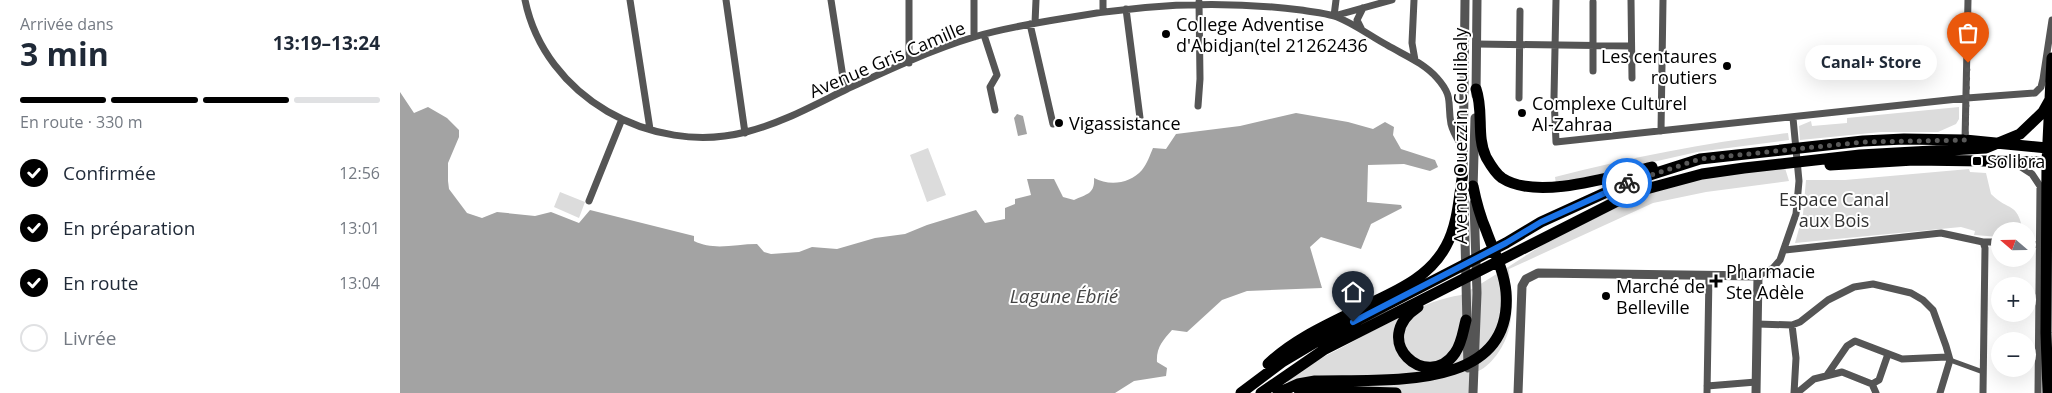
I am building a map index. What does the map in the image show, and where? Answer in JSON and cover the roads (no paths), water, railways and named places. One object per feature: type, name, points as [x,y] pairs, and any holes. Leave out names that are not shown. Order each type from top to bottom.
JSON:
[{"type":"main road","points":[[2048,393],[2046,333],[2047,148],[2052,58]]},
{"type":"main road","points":[[1476,89],[1480,99],[1481,134],[1485,155],[1494,170],[1502,178],[1518,184],[1539,188],[1559,186],[1700,159],[1802,147],[1904,139],[1966,140],[2047,148]]},
{"type":"main road","points":[[1261,393],[1325,349],[1444,290],[1604,206],[1662,183],[1702,174],[1904,152],[1971,151],[2003,143],[2020,134],[2034,122],[2052,96]]},
{"type":"main road","points":[[1241,393],[1282,362],[1312,344],[1439,279],[1541,222],[1631,181],[1700,159]]},
{"type":"main road","points":[[1803,163],[1844,165],[1914,160],[2047,162]]},
{"type":"main road","points":[[1241,393],[1278,355],[1306,336],[1410,284],[1426,272],[1438,260],[1453,230],[1463,172]]},
{"type":"main road","points":[[1278,393],[1298,384],[1314,381],[1418,378],[1447,374],[1478,360],[1486,354],[1500,332],[1504,318],[1506,291],[1498,260],[1478,209],[1473,186]]},
{"type":"main road","points":[[1444,290],[1414,310],[1401,325],[1398,334],[1402,352],[1408,360],[1424,368],[1442,365],[1456,352],[1466,320]]},
{"type":"main road","points":[[1285,393],[1298,390],[1324,389],[1396,393]]},
{"type":"street","name":"Avenue Gris Camille","points":[[525,0],[540,40],[550,59],[565,79],[587,99],[622,119],[650,129],[675,135],[708,137],[745,133],[816,106],[845,90],[974,37],[1103,11],[1167,2],[1272,2],[1334,16],[1415,60],[1435,76],[1448,93],[1451,109],[1451,126],[1463,148]]},
{"type":"street","points":[[630,0],[650,129]]},
{"type":"street","points":[[726,0],[745,133]]},
{"type":"street","points":[[831,0],[845,90]]},
{"type":"street","points":[[909,0],[909,63]]},
{"type":"street","points":[[974,0],[974,37]]},
{"type":"street","points":[[1036,0],[1033,24],[1053,124]]},
{"type":"street","points":[[1103,0],[1103,11]]},
{"type":"street","points":[[1336,0],[1334,16],[1392,0]]},
{"type":"street","points":[[1414,0],[1412,44],[1415,60]]},
{"type":"street","name":"Avenue Ouezzin Coulibaly","points":[[1465,0],[1463,172],[1468,393]]},
{"type":"street","name":"Avenue Ouezzin Coulibaly","points":[[1473,393],[1477,293],[1473,186],[1477,0]]},
{"type":"street","points":[[1556,0],[1556,142],[1967,98],[2035,93],[2041,87],[2043,79],[2052,20]]},
{"type":"street","points":[[1631,0],[1632,78]]},
{"type":"street","points":[[1661,131],[1663,0]]},
{"type":"street","points":[[1966,140],[1968,0]]},
{"type":"street","points":[[1198,106],[1200,79],[1199,2]]},
{"type":"street","points":[[1592,2],[1593,71]]},
{"type":"street","points":[[1363,8],[1357,20],[1363,32]]},
{"type":"street","points":[[1126,9],[1140,118]]},
{"type":"street","points":[[1519,98],[1520,11]]},
{"type":"street","points":[[984,35],[997,75],[990,88],[995,110]]},
{"type":"street","points":[[1396,50],[1412,44]]},
{"type":"street","points":[[1476,44],[1631,46]]},
{"type":"street","points":[[1518,393],[1522,286],[1526,279],[1538,273],[1758,276],[1773,268],[1785,250],[1799,197],[1793,118]]},
{"type":"street","points":[[589,201],[622,119]]},
{"type":"street","points":[[2011,161],[2032,174],[2040,186],[2038,393]]},
{"type":"street","points":[[1785,250],[1941,233],[1991,242]]},
{"type":"street","points":[[1983,242],[1985,248],[1983,393]]},
{"type":"street","points":[[2036,245],[2040,245]]},
{"type":"street","points":[[1709,276],[1707,389],[1756,382]]},
{"type":"street","points":[[1756,393],[1758,276]]},
{"type":"street","points":[[1757,324],[1792,325],[1810,316],[1828,300],[1842,291],[1873,284],[1887,286],[1923,300],[1933,310],[1949,358],[1940,393]]},
{"type":"street","points":[[1792,325],[1796,358],[1796,393]]},
{"type":"street","points":[[1827,375],[1851,342],[1859,342],[1902,359],[1949,358],[1983,372]]},
{"type":"street","points":[[1872,384],[1879,380],[1888,354]]},
{"type":"street","points":[[1796,393],[1808,382],[1842,372],[1872,384],[1876,393]]},
{"type":"water","name":"Lagune Ébrié","points":[[400,92],[414,113],[428,107],[447,118],[459,130],[459,137],[448,163],[448,181],[449,189],[467,213],[482,218],[497,212],[535,216],[551,212],[579,223],[590,210],[694,236],[694,241],[709,246],[757,244],[764,252],[771,254],[799,252],[812,247],[837,249],[875,238],[905,234],[976,210],[985,223],[1005,219],[1005,208],[1015,204],[1015,199],[1031,195],[1027,179],[1054,179],[1063,197],[1074,200],[1092,190],[1094,178],[1113,183],[1125,181],[1137,175],[1145,165],[1153,148],[1166,149],[1176,134],[1240,126],[1296,113],[1348,122],[1373,129],[1385,122],[1394,127],[1393,135],[1401,149],[1435,160],[1438,167],[1430,171],[1404,164],[1368,165],[1367,202],[1401,205],[1402,208],[1371,224],[1361,249],[1321,237],[1310,247],[1322,288],[1247,291],[1222,300],[1187,332],[1172,330],[1163,341],[1159,348],[1157,362],[1167,368],[1166,376],[1134,381],[1115,393],[400,393]]},
{"type":"water","points":[[1017,114],[1023,116],[1027,134],[1018,136],[1014,118]]},
{"type":"place","name":"College Adventise d'Abidjan(tel 21262436","points":[[1166,34]]},
{"type":"place","name":"Canal+ Store","points":[[1968,63]]},
{"type":"place","name":"Les centaures routiers","points":[[1727,66]]},
{"type":"place","name":"Complexe Culturel Al-Zahraa","points":[[1522,113]]},
{"type":"place","name":"Vigassistance","points":[[1059,123]]},
{"type":"place","name":"Solibra","points":[[1977,161]]},
{"type":"place","name":"Pharmacie Ste Adèle","points":[[1716,281]]},
{"type":"place","name":"Marché de Belleville","points":[[1606,296]]},
{"type":"park label","name":"Espace Canal aux Bois","points":[[1834,209]]}]
